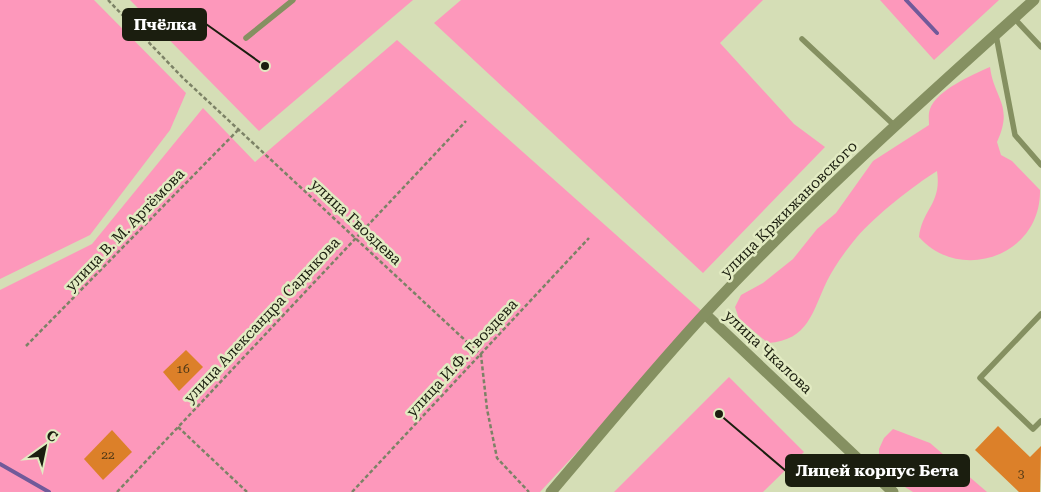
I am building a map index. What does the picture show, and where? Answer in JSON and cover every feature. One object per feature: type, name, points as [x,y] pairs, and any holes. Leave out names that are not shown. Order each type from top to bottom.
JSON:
[{"type":"street","name":"улица Кржижановского","points":[[705,314],[895,126],[995,33],[1034,0]]},
{"type":"street","name":"улица Чкалова","points":[[551,492],[705,314],[893,492]]},
{"type":"lane","points":[[246,38],[293,0]]},
{"type":"lane","points":[[1014,18],[1041,47]]},
{"type":"lane","points":[[995,33],[1014,134],[1041,165]]},
{"type":"lane","points":[[802,38],[895,126]]},
{"type":"lane","points":[[1041,314],[980,378],[1033,429],[1041,421]]},
{"type":"path","name":"улица Гвоздева","points":[[108,0],[183,78],[481,355]]},
{"type":"path","name":"улица Александра Садыкова","points":[[117,492],[466,121]]},
{"type":"path","name":"улица В. М. Артёмова","points":[[26,346],[239,129]]},
{"type":"path","name":"улица И.Ф. Гвоздева","points":[[352,492],[588,238]]},
{"type":"path","points":[[481,355],[487,410],[497,458],[528,492]]},
{"type":"path","points":[[178,427],[247,492]]},
{"type":"shaded area","points":[[0,0],[94,0],[186,93],[170,130],[90,235],[0,279]]},
{"type":"shaded area","points":[[130,0],[413,0],[259,131]]},
{"type":"shaded area","points":[[461,0],[763,0],[720,43],[794,124],[825,147],[703,273],[434,23]]},
{"type":"shaded area","points":[[880,0],[999,0],[934,60]]},
{"type":"shaded area","points":[[397,40],[705,314],[540,492],[0,492],[0,290],[92,244],[203,108],[255,162]]},
{"type":"shaded area","points":[[990,67],[1003,110],[1004,119],[997,142],[1001,155],[1012,161],[1040,190],[1037,213],[1027,232],[1013,246],[995,256],[975,260],[955,258],[936,251],[919,237],[921,227],[937,191],[937,171],[895,202],[857,237],[833,270],[813,313],[801,330],[782,341],[768,343],[739,319],[735,307],[741,295],[763,283],[793,259],[817,229],[836,213],[873,161],[929,125],[930,109],[947,89]]},
{"type":"shaded area","points":[[729,377],[804,452],[763,492],[614,492]]},
{"type":"shaded area","points":[[893,429],[930,443],[987,492],[913,492],[884,474],[879,462],[879,449],[884,438]]},
{"type":"building","points":[[186,350],[203,367],[179,391],[163,372]]},
{"type":"building","points":[[998,426],[1030,457],[1041,446],[1040,492],[1019,492],[975,450]]},
{"type":"building","points":[[112,430],[132,452],[103,480],[84,459]]},
{"type":"waterway","points":[[906,0],[937,33]]},
{"type":"waterway","points":[[0,464],[49,492]]},
{"type":"place","name":"Пчёлка","points":[[265,66]]},
{"type":"place","name":"Лицей корпус Бета","points":[[719,414]]}]
